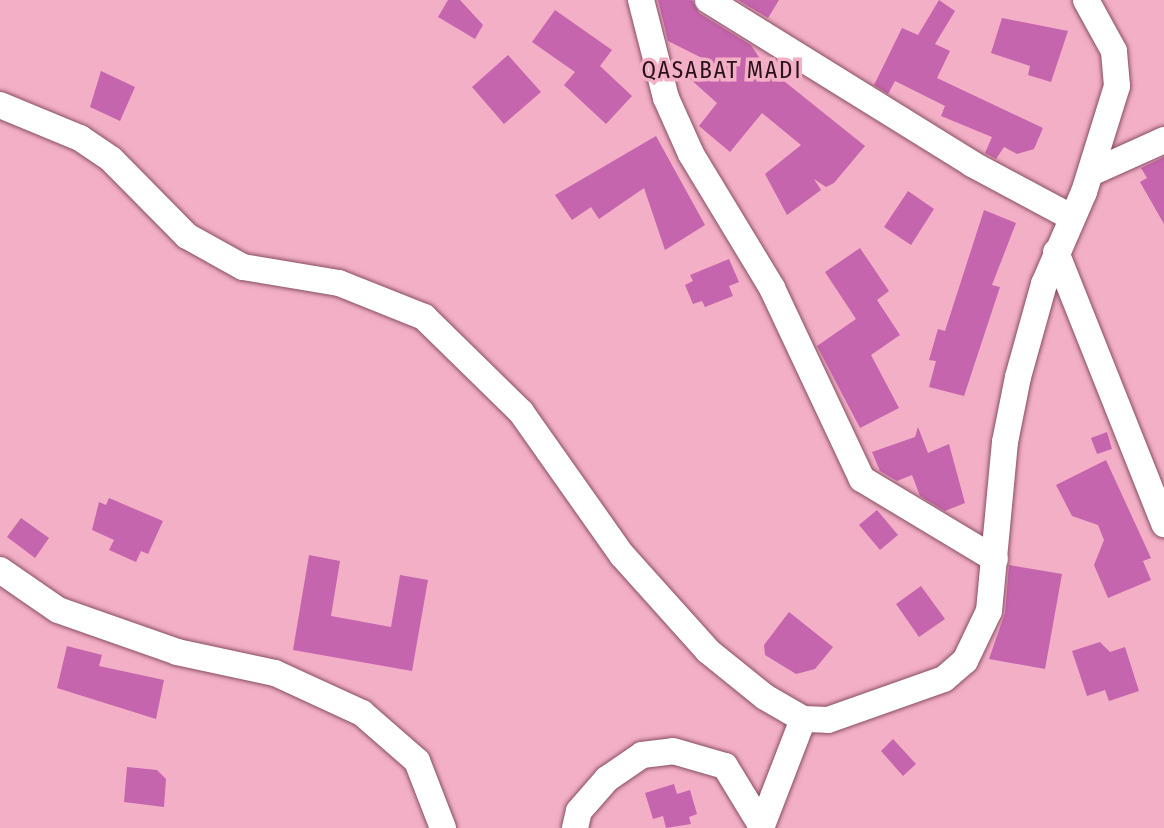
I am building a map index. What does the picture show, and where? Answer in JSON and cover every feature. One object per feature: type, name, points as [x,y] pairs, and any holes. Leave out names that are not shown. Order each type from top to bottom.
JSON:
[{"type":"street","points":[[708,0],[972,164],[1071,217]]},
{"type":"street","points":[[0,105],[80,138],[111,159],[187,236],[243,267],[340,283],[424,317],[521,412],[622,555],[685,628],[735,677],[803,719],[828,720],[871,709],[955,670],[989,611],[1011,409],[1056,252],[1091,173],[1110,117],[1118,66],[1086,0]]},
{"type":"street","points":[[643,2],[666,98],[691,154],[772,288],[862,479],[995,559]]},
{"type":"street","points":[[1091,173],[1164,140]]},
{"type":"street","points":[[1056,252],[1164,524]]},
{"type":"street","points":[[0,570],[58,610],[177,652],[275,673],[362,713],[417,761],[443,828]]},
{"type":"street","points":[[761,826],[803,719]]},
{"type":"street","points":[[575,828],[579,811],[607,779],[642,755],[673,751],[725,766],[761,826]]},
{"type":"building","points":[[448,0],[460,0],[483,25],[475,39],[438,17]]},
{"type":"building","points":[[658,0],[692,0],[699,13],[751,45],[764,65],[865,146],[834,183],[826,187],[814,179],[821,190],[787,215],[765,174],[801,145],[762,113],[730,152],[699,126],[717,103],[689,78],[704,59],[668,41]]},
{"type":"building","points":[[738,0],[779,0],[768,18]]},
{"type":"building","points":[[939,0],[955,11],[935,44],[950,51],[937,78],[1043,128],[1034,149],[1017,154],[1004,147],[996,159],[985,153],[992,137],[941,116],[945,106],[895,81],[888,94],[874,85],[902,28],[918,35]]},
{"type":"building","points":[[555,10],[612,50],[600,66],[632,96],[606,124],[564,85],[575,72],[532,42]]},
{"type":"building","points":[[1002,18],[1068,31],[1051,82],[1028,75],[1030,66],[991,53]]},
{"type":"building","points":[[508,55],[541,92],[504,124],[472,87]]},
{"type":"building","points":[[101,71],[135,87],[120,121],[90,107]]},
{"type":"building","points":[[656,136],[705,225],[665,250],[644,188],[599,219],[591,207],[572,220],[555,195]]},
{"type":"building","points":[[1164,157],[1164,224],[1140,182],[1147,178],[1141,168]]},
{"type":"building","points":[[908,191],[934,209],[911,245],[884,227]]},
{"type":"building","points":[[984,210],[1016,223],[992,285],[1000,287],[964,396],[929,387],[936,361],[929,360],[938,329],[945,331]]},
{"type":"building","points":[[860,248],[889,291],[877,300],[900,335],[871,355],[899,408],[860,428],[817,346],[856,319],[825,272]]},
{"type":"building","points":[[729,259],[739,282],[729,286],[733,296],[705,307],[702,301],[693,304],[685,285],[693,281],[690,275]]},
{"type":"building","points":[[918,427],[928,453],[949,444],[965,503],[945,511],[920,496],[912,475],[897,481],[880,471],[872,452],[915,437]]},
{"type":"building","points":[[1107,432],[1112,449],[1097,454],[1091,438]]},
{"type":"building","points":[[1106,460],[1151,558],[1143,561],[1151,580],[1108,598],[1094,565],[1104,540],[1098,525],[1072,516],[1056,485]]},
{"type":"building","points":[[109,498],[163,521],[148,554],[141,551],[136,562],[109,550],[114,540],[92,530],[99,502],[106,505]]},
{"type":"building","points":[[877,510],[898,535],[880,550],[859,525]]},
{"type":"building","points":[[21,518],[49,538],[35,558],[7,537]]},
{"type":"building","points":[[309,555],[340,561],[331,616],[391,627],[400,575],[428,580],[412,671],[293,650]]},
{"type":"building","points":[[1009,565],[1062,574],[1045,669],[989,659],[1005,613]]},
{"type":"building","points":[[921,586],[945,619],[919,637],[896,604]]},
{"type":"building","points":[[789,612],[833,647],[815,669],[796,674],[765,655],[764,645]]},
{"type":"building","points":[[1100,642],[1110,652],[1125,647],[1139,691],[1109,701],[1105,690],[1087,696],[1072,651]]},
{"type":"building","points":[[67,646],[102,655],[99,666],[164,680],[156,719],[57,688]]},
{"type":"building","points":[[893,739],[916,764],[903,776],[881,751]]},
{"type":"building","points":[[127,767],[157,770],[166,779],[164,807],[124,802]]},
{"type":"building","points":[[674,784],[677,794],[690,790],[697,814],[689,817],[691,824],[666,828],[663,816],[653,819],[645,793]]},
{"type":"district","name":"QASABAT MADI","points":[[722,70]]}]
